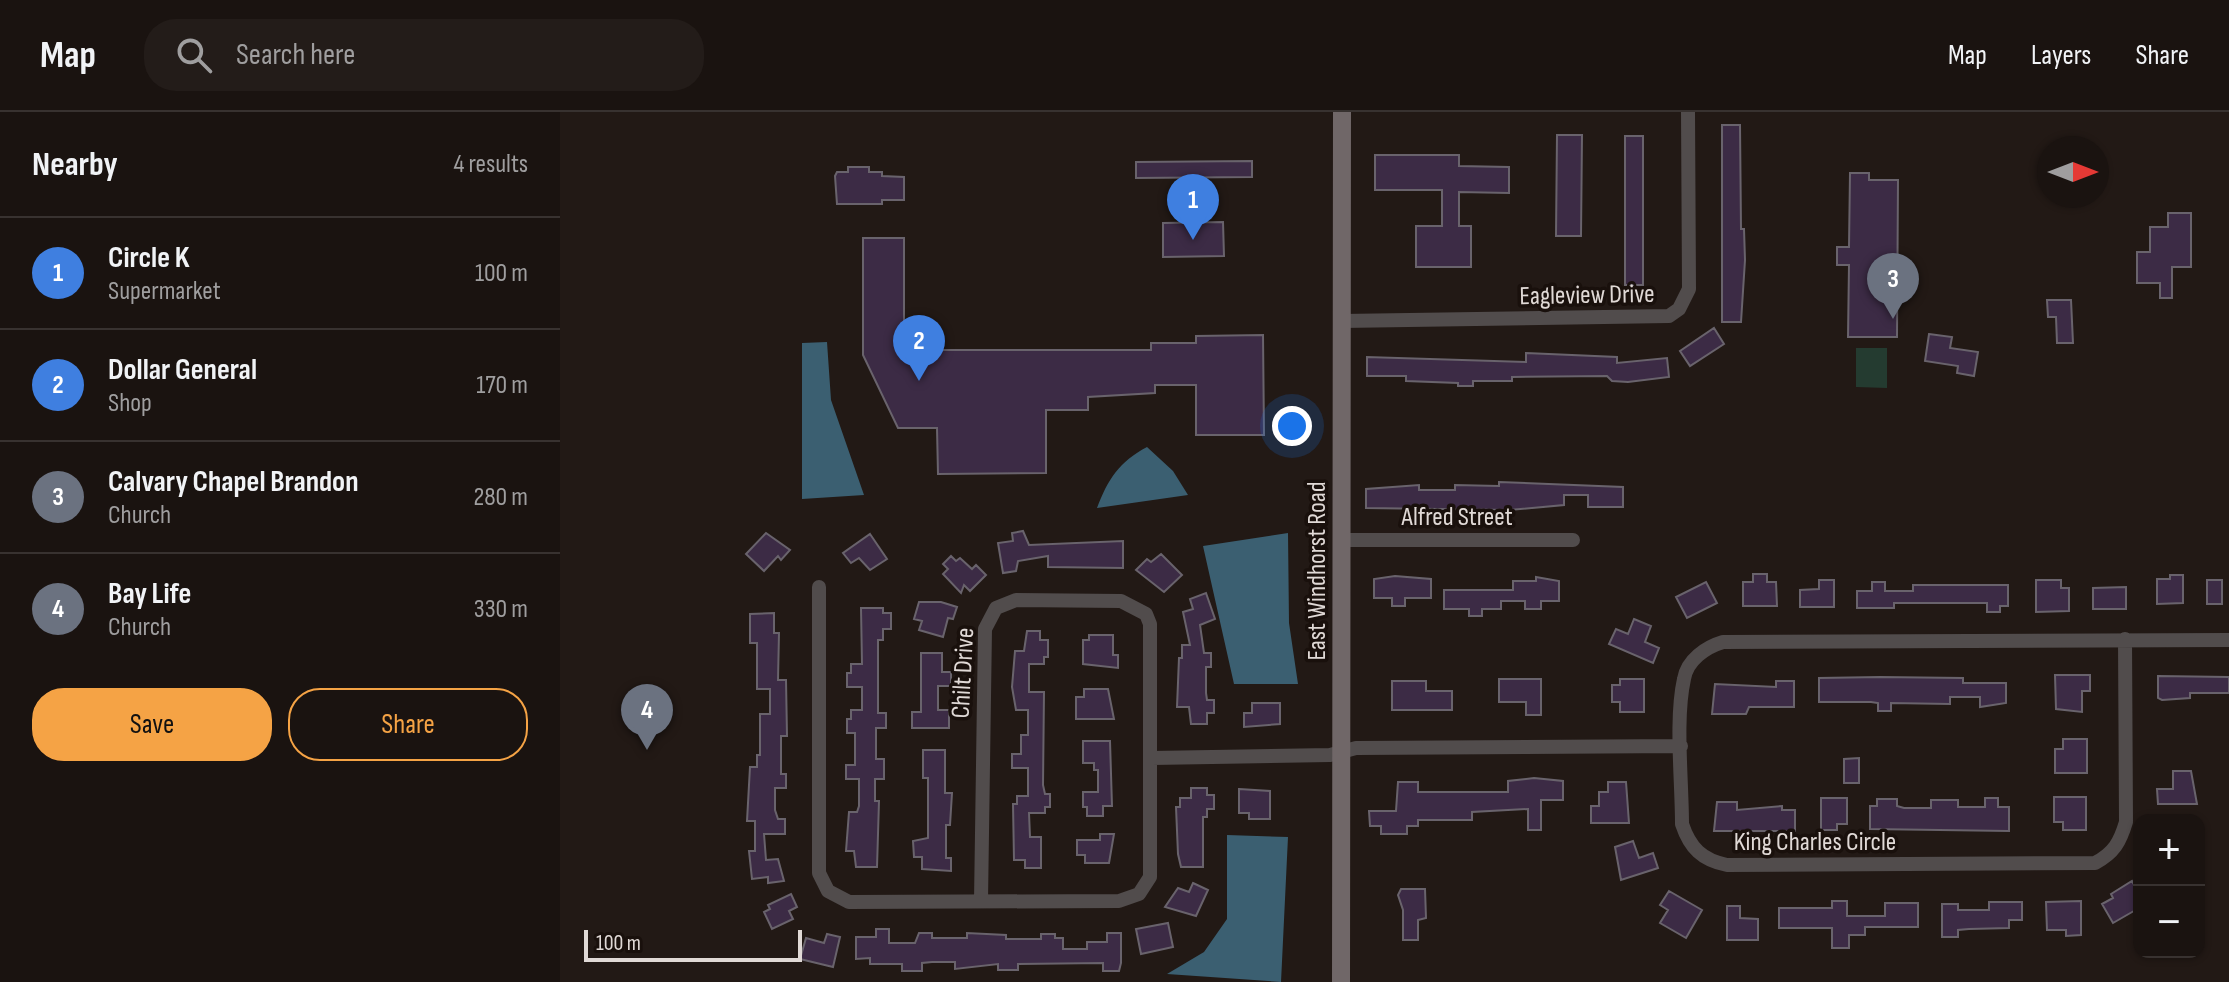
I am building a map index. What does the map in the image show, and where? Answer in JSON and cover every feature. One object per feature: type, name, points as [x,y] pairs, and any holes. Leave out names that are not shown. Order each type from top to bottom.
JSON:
[{"type":"street","name":"East Windhorst Road","points":[[1341,982],[1342,112]]},
{"type":"street","name":"Eagleview Drive","points":[[1342,321],[1669,316],[1679,309],[1689,289],[1688,112]]},
{"type":"street","name":"Alfred Street","points":[[1342,540],[1573,540]]},
{"type":"street","name":"Chilt Drive","points":[[819,587],[821,883],[837,898],[849,902],[1119,901],[1139,894],[1150,877],[1150,624],[1146,614],[1121,601],[1016,600],[996,608],[985,629],[981,901]]},
{"type":"street","name":"King Charles Circle","points":[[2125,639],[2126,822],[2120,841],[2110,855],[2095,863],[1775,865],[1710,862],[1695,851],[1682,824],[1684,677],[1701,652],[1723,642],[2125,639],[2229,640]]},
{"type":"street","points":[[1152,758],[1342,753],[1356,748],[1681,746]]},
{"type":"green space","points":[[1856,348],[1887,348],[1887,388],[1856,387]]},
{"type":"water","points":[[827,342],[831,400],[864,495],[802,499],[802,343]]},
{"type":"water","points":[[1147,447],[1173,471],[1188,495],[1097,508],[1116,472]]},
{"type":"water","points":[[1288,533],[1289,623],[1298,684],[1234,684],[1203,546]]},
{"type":"water","points":[[1227,835],[1288,837],[1281,982],[1167,974],[1204,952],[1227,919]]},
{"type":"building","points":[[1722,125],[1740,125],[1741,229],[1744,229],[1745,260],[1741,322],[1722,322]]},
{"type":"building","points":[[1557,135],[1582,135],[1581,236],[1556,236]]},
{"type":"building","points":[[1625,136],[1643,136],[1643,285],[1625,285]]},
{"type":"building","points":[[1375,155],[1459,155],[1459,166],[1509,167],[1509,193],[1459,192],[1459,226],[1471,226],[1471,267],[1416,267],[1416,226],[1442,226],[1442,190],[1375,190]]},
{"type":"building","points":[[1252,161],[1252,177],[1136,178],[1136,162]]},
{"type":"building","points":[[848,167],[869,167],[869,172],[882,172],[882,176],[904,177],[904,200],[882,200],[882,204],[837,204],[835,176],[837,172],[848,172]]},
{"type":"building","points":[[1850,173],[1869,173],[1869,180],[1898,180],[1897,337],[1848,337],[1849,265],[1837,265],[1837,247],[1849,247]]},
{"type":"building","points":[[2168,213],[2191,213],[2191,267],[2172,267],[2172,298],[2160,298],[2160,283],[2137,283],[2137,252],[2150,252],[2150,227],[2168,227]]},
{"type":"building","points":[[1223,222],[1224,256],[1163,257],[1163,223]]},
{"type":"building","points":[[863,238],[904,238],[904,350],[1151,350],[1151,343],[1196,343],[1196,336],[1263,335],[1264,435],[1196,435],[1196,385],[1155,385],[1155,393],[1088,397],[1088,410],[1046,410],[1046,473],[938,474],[937,428],[898,428],[863,355]]},
{"type":"building","points":[[2047,300],[2071,300],[2073,343],[2057,343],[2056,317],[2048,317]]},
{"type":"building","points":[[1714,328],[1724,344],[1690,366],[1680,351]]},
{"type":"building","points":[[1929,334],[1952,337],[1950,348],[1978,352],[1974,376],[1957,373],[1958,366],[1925,361]]},
{"type":"building","points":[[1526,353],[1617,357],[1617,363],[1667,358],[1669,377],[1628,382],[1612,381],[1607,376],[1512,377],[1512,381],[1473,381],[1473,386],[1458,386],[1458,383],[1406,381],[1406,376],[1367,376],[1367,357],[1526,362]]},
{"type":"building","points":[[1499,482],[1623,487],[1623,507],[1588,507],[1588,495],[1564,495],[1564,505],[1509,510],[1366,508],[1366,489],[1419,485],[1419,490],[1455,490],[1455,485],[1499,486]]},
{"type":"building","points":[[1023,531],[1029,545],[1123,541],[1123,568],[1048,567],[1048,556],[1018,561],[1016,571],[1003,573],[998,543],[1013,541],[1012,533]]},
{"type":"building","points":[[766,533],[790,550],[781,560],[778,556],[764,571],[746,554]]},
{"type":"building","points":[[870,534],[887,559],[870,570],[859,558],[851,563],[843,553]]},
{"type":"building","points":[[1161,554],[1182,575],[1164,592],[1136,570],[1147,559],[1151,562]]},
{"type":"building","points":[[951,556],[956,561],[960,558],[972,569],[976,565],[986,575],[970,591],[964,585],[961,593],[943,574],[948,569],[943,564]]},
{"type":"building","points":[[1753,574],[1767,574],[1767,582],[1776,582],[1777,606],[1743,606],[1743,582],[1753,582]]},
{"type":"building","points":[[2170,575],[2183,575],[2183,603],[2157,604],[2157,579],[2170,579]]},
{"type":"building","points":[[1395,576],[1431,579],[1431,598],[1405,598],[1405,606],[1392,606],[1392,598],[1374,598],[1374,579]]},
{"type":"building","points":[[1536,577],[1559,581],[1559,601],[1541,601],[1541,609],[1525,609],[1525,601],[1501,601],[1501,609],[1482,609],[1482,616],[1469,616],[1469,609],[1444,609],[1444,590],[1513,590],[1513,581],[1536,581]]},
{"type":"building","points":[[1819,580],[1834,580],[1834,607],[1800,607],[1800,590],[1819,589]]},
{"type":"building","points":[[2036,580],[2061,580],[2061,588],[2069,588],[2069,611],[2036,612]]},
{"type":"building","points":[[2207,580],[2222,580],[2222,604],[2207,604]]},
{"type":"building","points":[[1706,582],[1717,603],[1687,618],[1676,597]]},
{"type":"building","points":[[1872,582],[1885,582],[1885,591],[1913,591],[1913,585],[2008,585],[2008,606],[2000,606],[2000,612],[1987,612],[1987,603],[1894,603],[1894,608],[1857,608],[1857,591],[1872,591]]},
{"type":"building","points":[[2126,587],[2126,609],[2093,609],[2093,588]]},
{"type":"building","points":[[1206,593],[1215,619],[1200,625],[1204,653],[1211,653],[1211,667],[1206,667],[1206,693],[1207,700],[1214,700],[1214,713],[1207,713],[1207,724],[1191,724],[1189,707],[1177,707],[1179,658],[1182,658],[1182,645],[1190,645],[1183,612],[1193,609],[1190,599]]},
{"type":"building","points":[[919,602],[941,602],[957,607],[953,619],[948,618],[943,637],[919,630],[922,621],[914,619]]},
{"type":"building","points":[[861,608],[883,608],[883,613],[891,613],[891,629],[883,629],[883,640],[878,640],[878,713],[886,713],[886,728],[876,728],[876,759],[884,759],[884,779],[875,779],[875,801],[879,801],[877,867],[856,867],[854,851],[846,851],[849,812],[857,812],[859,806],[859,779],[846,779],[846,765],[855,765],[855,733],[847,733],[847,719],[851,719],[851,710],[862,710],[862,687],[847,687],[851,664],[862,664]]},
{"type":"building","points":[[774,613],[774,633],[779,633],[778,680],[786,680],[787,736],[781,736],[781,774],[786,774],[786,788],[775,788],[775,810],[778,819],[785,819],[785,834],[764,834],[766,860],[778,859],[784,881],[768,883],[768,877],[752,879],[749,851],[755,851],[755,821],[747,821],[750,767],[757,767],[757,755],[760,755],[760,714],[770,714],[770,689],[757,689],[757,643],[750,643],[750,614]]},
{"type":"building","points":[[1634,619],[1651,626],[1645,642],[1659,648],[1653,663],[1609,644],[1616,629],[1628,634]]},
{"type":"building","points":[[1027,631],[1040,631],[1040,640],[1048,640],[1048,657],[1044,657],[1044,664],[1029,664],[1029,692],[1044,692],[1043,785],[1045,794],[1050,794],[1050,807],[1045,807],[1045,813],[1029,813],[1030,837],[1041,837],[1041,868],[1025,868],[1025,860],[1014,860],[1013,804],[1017,804],[1017,796],[1028,796],[1028,768],[1012,768],[1012,754],[1021,754],[1021,735],[1028,735],[1028,710],[1016,710],[1012,687],[1015,651],[1024,651]]},
{"type":"building","points":[[1089,635],[1113,635],[1113,655],[1118,655],[1118,668],[1083,664],[1083,640],[1089,640]]},
{"type":"building","points":[[921,653],[942,653],[942,672],[951,672],[951,686],[938,686],[938,710],[949,710],[949,728],[912,728],[912,712],[921,712]]},
{"type":"building","points":[[2055,675],[2090,675],[2090,691],[2082,691],[2082,712],[2056,709]]},
{"type":"building","points":[[2158,676],[2229,677],[2229,693],[2190,693],[2190,698],[2162,700],[2158,698]]},
{"type":"building","points":[[1819,678],[1963,678],[1963,683],[2006,683],[2006,703],[1980,707],[1980,697],[1950,697],[1950,704],[1891,703],[1891,711],[1878,711],[1878,703],[1819,702]]},
{"type":"building","points":[[1499,679],[1541,679],[1541,715],[1526,715],[1526,702],[1499,702]]},
{"type":"building","points":[[1620,679],[1644,679],[1644,712],[1620,712],[1620,702],[1612,702],[1612,685],[1620,685]]},
{"type":"building","points":[[1392,681],[1426,681],[1426,691],[1452,691],[1452,710],[1392,710]]},
{"type":"building","points":[[1776,681],[1794,681],[1794,707],[1749,707],[1746,714],[1712,714],[1715,684],[1776,687]]},
{"type":"building","points":[[1084,689],[1108,689],[1114,719],[1076,719],[1076,697],[1084,697]]},
{"type":"building","points":[[1252,703],[1280,703],[1280,724],[1244,727],[1244,713],[1252,713]]},
{"type":"building","points":[[2063,739],[2087,739],[2087,773],[2055,773],[2055,749],[2063,749]]},
{"type":"building","points":[[1083,741],[1110,741],[1112,806],[1103,806],[1103,816],[1087,816],[1087,807],[1083,807],[1083,792],[1098,792],[1098,770],[1094,770],[1094,763],[1083,763]]},
{"type":"building","points":[[923,750],[945,750],[945,793],[952,793],[950,825],[946,825],[946,858],[951,858],[951,871],[922,869],[922,857],[914,857],[913,841],[928,838],[928,778],[923,778]]},
{"type":"building","points":[[1859,758],[1859,783],[1844,783],[1844,759]]},
{"type":"building","points":[[2173,771],[2191,771],[2197,804],[2158,804],[2157,789],[2173,789]]},
{"type":"building","points":[[1534,778],[1563,781],[1563,800],[1541,800],[1541,830],[1528,830],[1528,809],[1472,812],[1472,820],[1418,820],[1418,826],[1407,826],[1407,834],[1381,834],[1381,826],[1370,826],[1369,811],[1396,811],[1398,782],[1418,782],[1418,792],[1508,792],[1508,781]]},
{"type":"building","points":[[1608,782],[1626,782],[1629,823],[1591,823],[1591,806],[1599,806],[1599,792],[1608,792]]},
{"type":"building","points":[[1191,788],[1207,788],[1207,795],[1214,795],[1214,809],[1207,809],[1207,817],[1203,817],[1203,867],[1181,867],[1178,854],[1176,807],[1180,807],[1180,798],[1191,798]]},
{"type":"building","points":[[1239,789],[1270,791],[1270,819],[1249,819],[1249,813],[1239,813]]},
{"type":"building","points":[[2054,797],[2086,797],[2086,830],[2063,830],[2063,822],[2054,822]]},
{"type":"building","points":[[1821,798],[1847,798],[1847,824],[1837,824],[1837,830],[1821,830]]},
{"type":"building","points":[[1985,798],[1998,798],[1998,807],[2009,807],[2009,831],[1870,829],[1870,806],[1877,806],[1877,799],[1897,799],[1897,806],[1904,808],[1931,808],[1931,800],[1958,800],[1958,807],[1985,807]]},
{"type":"building","points":[[1717,802],[1737,802],[1737,810],[1782,806],[1782,810],[1795,810],[1795,831],[1714,831]]},
{"type":"building","points":[[1100,834],[1114,834],[1109,863],[1085,863],[1085,855],[1077,855],[1077,840],[1100,840]]},
{"type":"building","points":[[1633,841],[1639,858],[1653,853],[1658,868],[1621,880],[1615,847]]},
{"type":"building","points":[[2132,881],[2133,911],[2113,923],[2102,904],[2113,898],[2111,894]]},
{"type":"building","points":[[1193,883],[1208,890],[1196,916],[1165,907],[1178,888],[1189,892]]},
{"type":"building","points":[[1401,889],[1425,889],[1426,918],[1418,920],[1418,940],[1403,940],[1403,910],[1398,895]]},
{"type":"building","points":[[1669,891],[1702,910],[1686,938],[1660,923],[1668,910],[1660,905]]},
{"type":"building","points":[[791,894],[797,907],[789,911],[793,919],[772,929],[764,912],[770,909],[768,905]]},
{"type":"building","points":[[1832,901],[1847,901],[1847,916],[1885,916],[1885,903],[1918,903],[1918,927],[1865,927],[1865,935],[1849,935],[1849,948],[1832,948],[1832,928],[1779,928],[1779,908],[1832,908]]},
{"type":"building","points":[[2081,901],[2081,935],[2066,936],[2066,930],[2047,930],[2046,902]]},
{"type":"building","points":[[1989,902],[2022,902],[2022,920],[2009,920],[2009,928],[1958,930],[1958,937],[1942,937],[1942,904],[1958,904],[1958,910],[1989,910]]},
{"type":"building","points":[[1727,906],[1740,906],[1740,918],[1758,919],[1758,940],[1727,940]]},
{"type":"building","points":[[1168,923],[1173,947],[1141,954],[1136,929]]},
{"type":"building","points":[[876,929],[889,929],[889,943],[915,943],[919,933],[932,933],[932,938],[967,938],[967,933],[1006,935],[1006,939],[1041,939],[1041,934],[1055,934],[1055,938],[1063,938],[1063,949],[1087,949],[1087,942],[1107,942],[1107,933],[1121,933],[1121,963],[1119,971],[1103,971],[1103,963],[1018,964],[1018,970],[998,970],[998,964],[955,969],[955,962],[932,962],[922,963],[922,971],[902,971],[902,964],[870,964],[870,958],[856,959],[856,937],[876,937]]},
{"type":"building","points":[[827,934],[840,937],[833,967],[800,959],[806,938],[824,943]]},
{"type":"place","name":"Circle K","points":[[1193,240]]},
{"type":"place","name":"Calvary Chapel Brandon","points":[[1893,319]]},
{"type":"place","name":"Dollar General","points":[[919,381]]},
{"type":"place","name":"Bay Life","points":[[647,750]]}]
